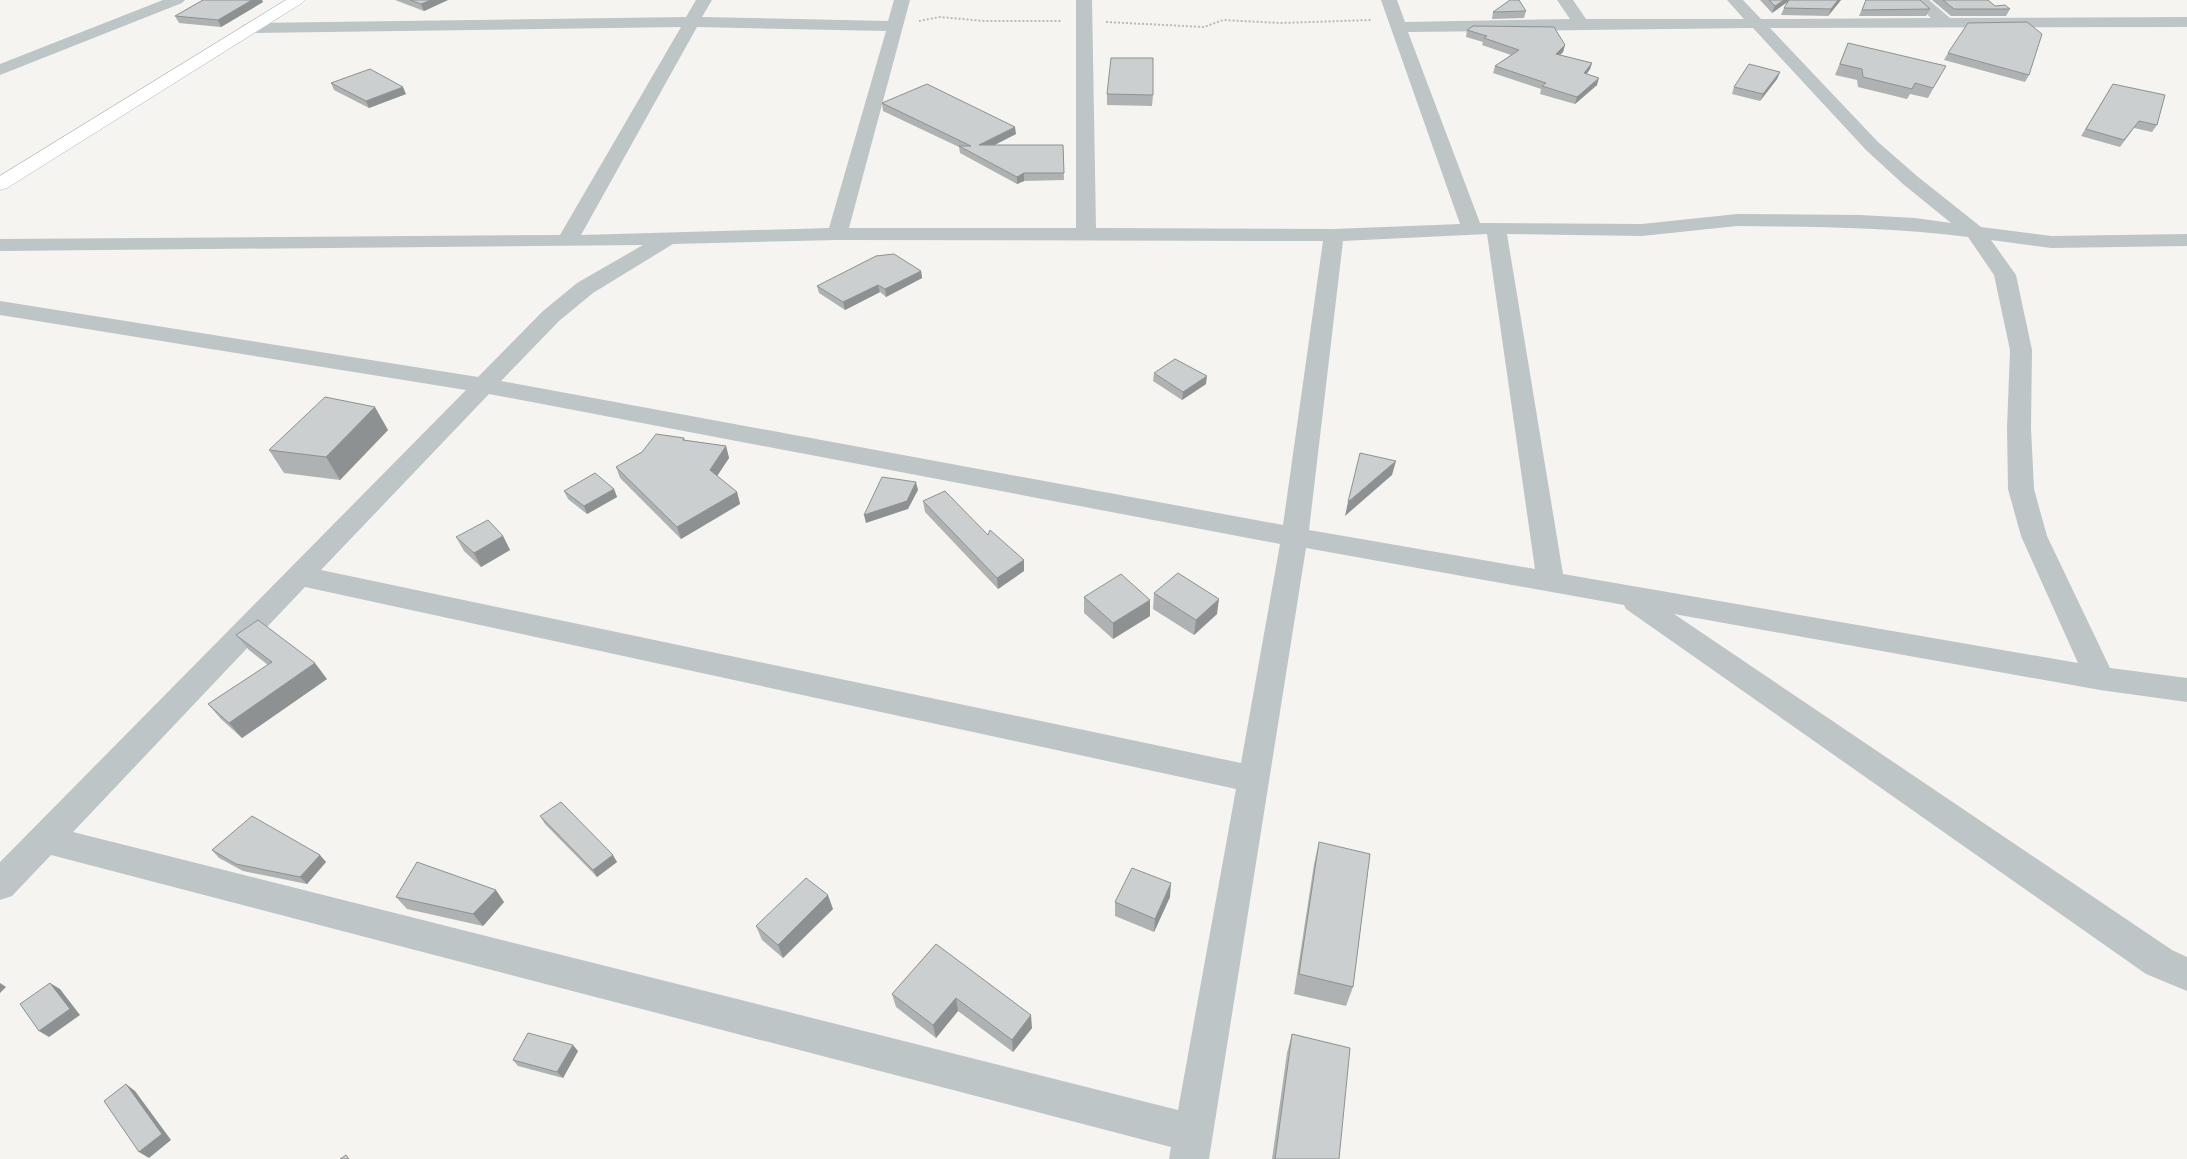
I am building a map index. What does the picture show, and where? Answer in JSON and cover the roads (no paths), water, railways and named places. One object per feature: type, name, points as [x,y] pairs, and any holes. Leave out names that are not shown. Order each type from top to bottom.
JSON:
[{"type":"street","points":[[0,70],[177,0]]},
{"type":"street","points":[[0,184],[297,0]]},
{"type":"street","points":[[567,240],[704,0]]},
{"type":"street","points":[[837,234],[902,0]]},
{"type":"street","points":[[1084,0],[1086,234]]},
{"type":"street","points":[[1389,0],[1472,228]]},
{"type":"street","points":[[1566,0],[1581,24]]},
{"type":"street","points":[[1736,0],[1756,24],[1872,146],[1910,180],[1975,232],[2005,275],[2022,350],[2019,428],[2023,499],[2034,536],[2100,678]]},
{"type":"street","points":[[1920,0],[1946,23]]},
{"type":"street","points":[[249,28],[693,22],[896,26]]},
{"type":"street","points":[[1398,23],[2187,22]]},
{"type":"street","points":[[0,245],[567,240],[837,234],[1334,235],[1472,228],[1642,230],[1737,220],[1860,221],[1915,224],[2050,242],[2187,240]]},
{"type":"street","points":[[1496,228],[1550,583]]},
{"type":"street","points":[[45,839],[1191,1146],[1295,537],[1334,235]]},
{"type":"street","points":[[0,885],[550,316],[585,288],[669,238]]},
{"type":"street","points":[[0,308],[482,385],[1550,583],[2100,678],[2182,685]]},
{"type":"street","points":[[300,576],[1254,778]]},
{"type":"street","points":[[1628,596],[2159,962],[2187,974]]}]
